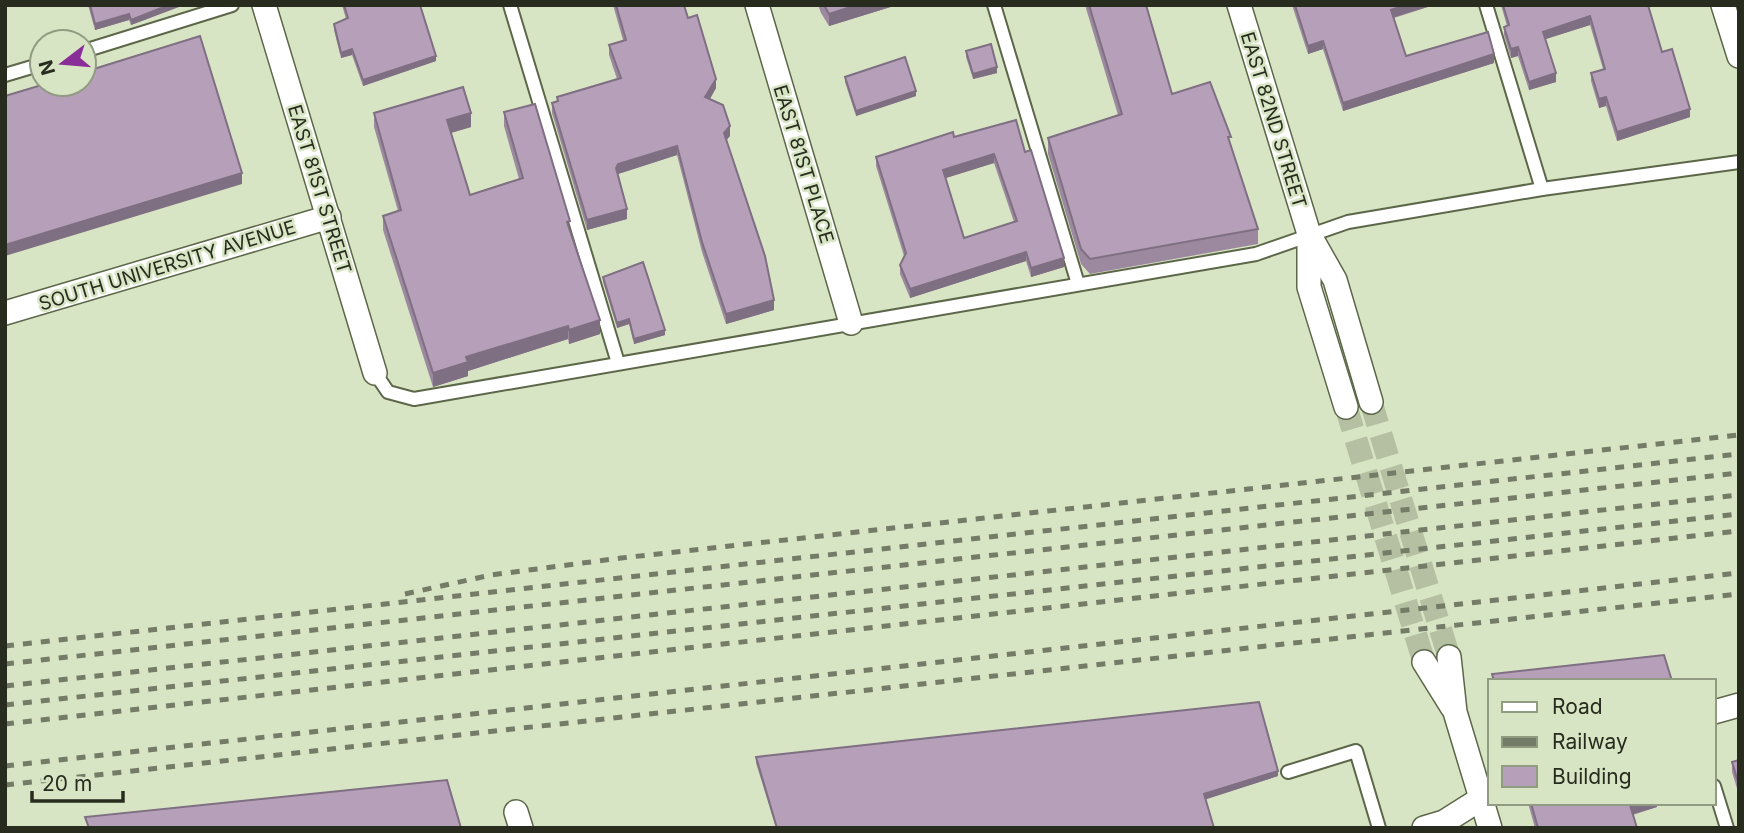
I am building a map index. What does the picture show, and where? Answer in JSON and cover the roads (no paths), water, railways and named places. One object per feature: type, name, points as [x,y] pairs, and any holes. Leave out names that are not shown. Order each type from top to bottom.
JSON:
[{"type":"street","name":"EAST 81ST STREET","points":[[264,5],[375,373]]},
{"type":"street","name":"EAST 81ST PLACE","points":[[757,5],[851,323]]},
{"type":"street","name":"EAST 82ND STREET","points":[[1239,5],[1309,234],[1335,280],[1371,402]]},
{"type":"street","points":[[1723,5],[1739,56]]},
{"type":"street","name":"SOUTH UNIVERSITY AVENUE","points":[[5,313],[329,217]]},
{"type":"street","name":"EAST 82ND STREET","points":[[1309,234],[1309,287],[1346,407]]},
{"type":"street","points":[[1449,657],[1455,712]]},
{"type":"street","points":[[1424,662],[1455,712],[1486,796],[1490,828]]},
{"type":"street","points":[[1716,711],[1739,705]]},
{"type":"street","points":[[1424,828],[1444,822],[1486,796]]},
{"type":"lane","points":[[98,47],[232,5]]},
{"type":"lane","points":[[510,5],[618,363]]},
{"type":"lane","points":[[995,5],[1078,284]]},
{"type":"lane","points":[[1486,5],[1542,188]]},
{"type":"lane","points":[[5,75],[28,68]]},
{"type":"lane","points":[[375,373],[388,391],[414,399],[1256,254],[1348,222],[1542,188],[1739,162]]},
{"type":"lane","points":[[1289,772],[1356,751],[1378,828]]},
{"type":"lane","points":[[1716,792],[1727,828]]},
{"type":"tunnel","points":[[1371,402],[1449,657]]},
{"type":"tunnel","points":[[1346,407],[1424,662]]},
{"type":"railway","points":[[405,594],[491,575],[621,558],[1739,435]]},
{"type":"railway","points":[[5,646],[1739,454]]},
{"type":"railway","points":[[5,664],[1739,473]]},
{"type":"railway","points":[[5,686],[1739,495]]},
{"type":"railway","points":[[5,705],[1739,514]]},
{"type":"railway","points":[[5,724],[1739,531]]},
{"type":"railway","points":[[5,766],[1739,573]]},
{"type":"railway","points":[[5,785],[1739,594]]}]
